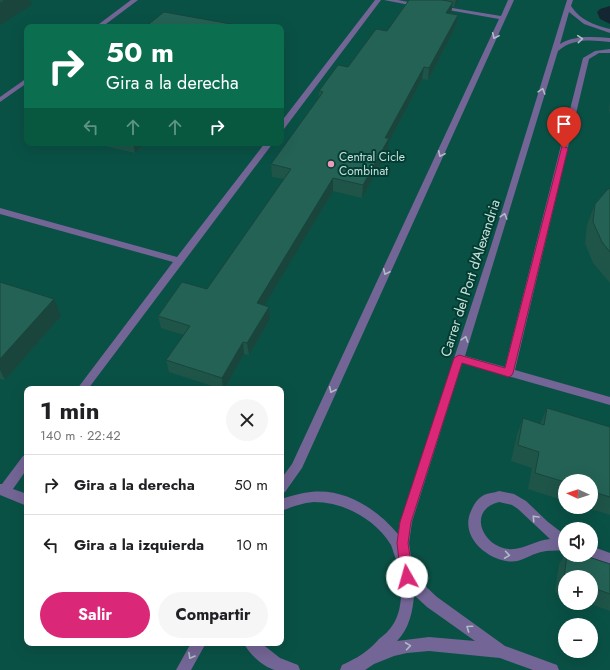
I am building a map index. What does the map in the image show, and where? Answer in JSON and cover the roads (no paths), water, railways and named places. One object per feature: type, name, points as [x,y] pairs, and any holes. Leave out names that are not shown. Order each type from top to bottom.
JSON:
[{"type":"street","points":[[102,24],[135,0]]},
{"type":"street","points":[[284,123],[378,0]]},
{"type":"street","points":[[386,0],[428,7]]},
{"type":"street","points":[[284,484],[296,468],[511,0]]},
{"type":"street","points":[[569,3],[572,13],[578,19],[598,28],[610,31]]},
{"type":"street","name":"Carrer del Port d'Alexandria","points":[[406,565],[403,543],[406,522],[495,246],[569,3]]},
{"type":"street","points":[[435,8],[503,18]]},
{"type":"street","points":[[554,51],[560,45],[576,39],[610,40]]},
{"type":"street","points":[[509,373],[586,58],[590,54],[610,51]]},
{"type":"street","points":[[0,100],[24,82]]},
{"type":"street","points":[[84,386],[267,146]]},
{"type":"street","points":[[0,212],[179,261]]},
{"type":"street","points":[[459,358],[610,401]]},
{"type":"street","points":[[24,464],[2,490],[24,499]]},
{"type":"street","points":[[284,505],[300,499],[327,498],[353,504],[376,518],[394,539],[417,588],[432,602],[501,651],[552,670]]},
{"type":"street","points":[[495,498],[505,498],[516,501],[525,507],[542,525],[565,544],[540,546],[521,555],[511,556],[500,554],[490,550],[476,534],[474,515],[478,506],[485,501],[495,498]]},
{"type":"street","points":[[598,555],[610,559]]},
{"type":"street","points":[[371,659],[398,630],[406,610],[408,589],[406,565]]},
{"type":"street","points":[[352,669],[391,650],[408,645],[434,645],[501,651]]},
{"type":"street","points":[[183,670],[196,646]]},
{"type":"street","points":[[254,646],[261,654],[282,667],[293,670]]},
{"type":"place","name":"Central Cicle Combinat","points":[[331,164]]}]
